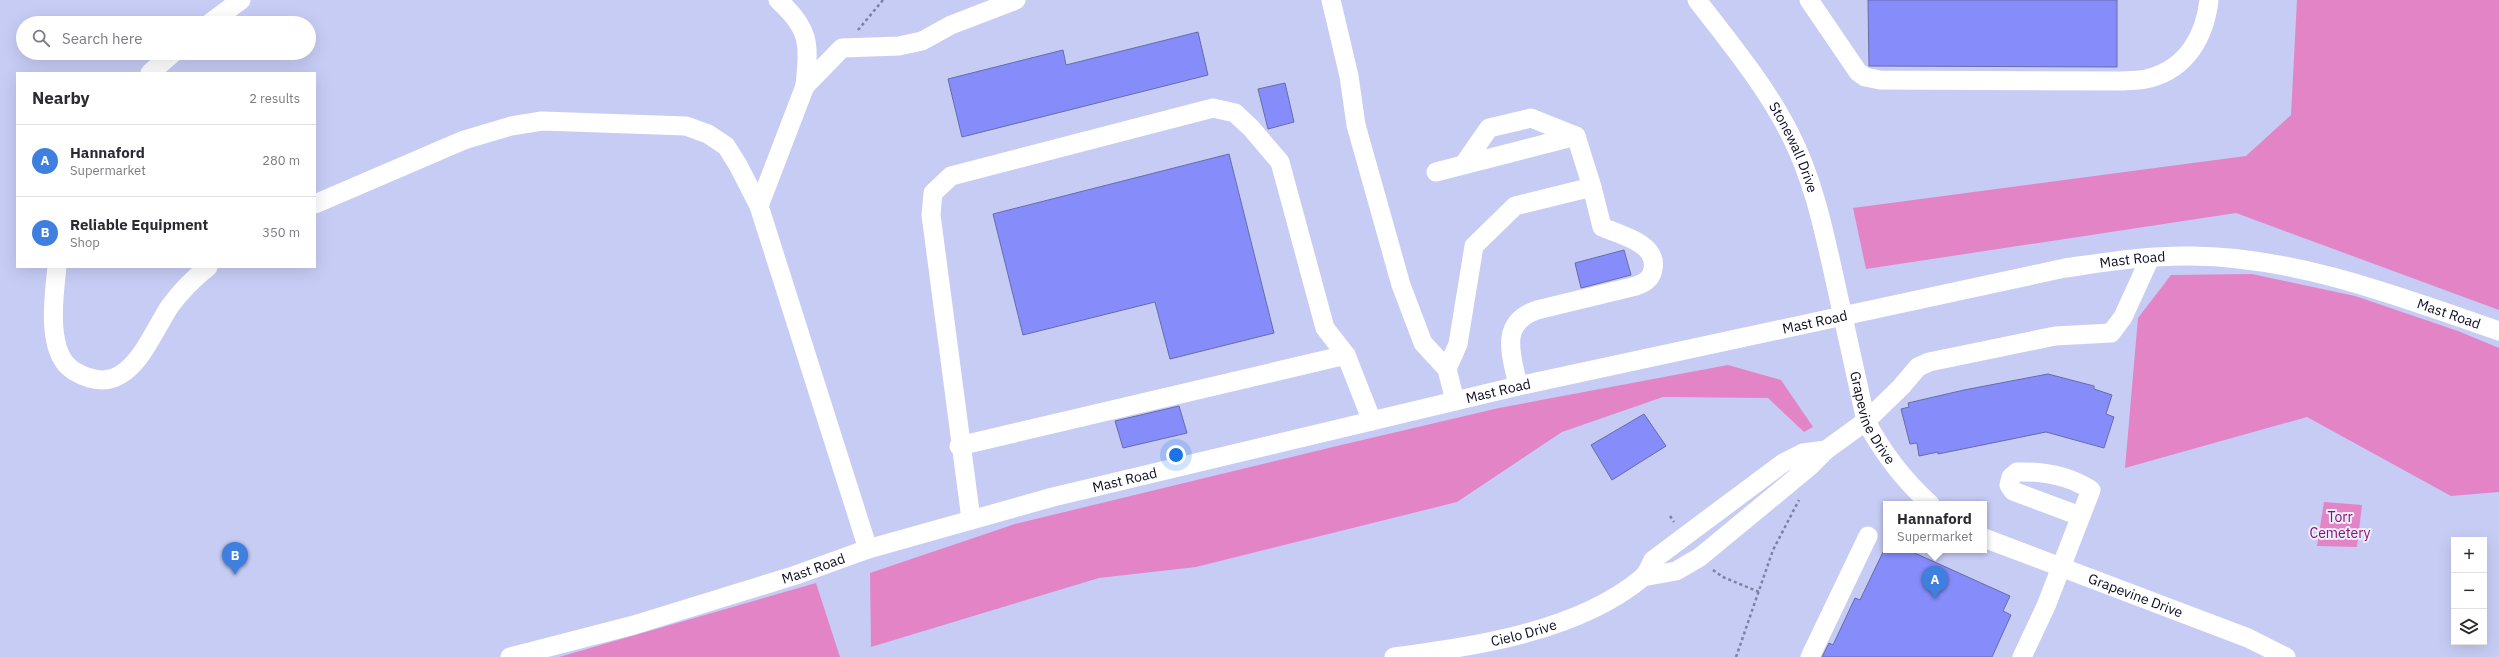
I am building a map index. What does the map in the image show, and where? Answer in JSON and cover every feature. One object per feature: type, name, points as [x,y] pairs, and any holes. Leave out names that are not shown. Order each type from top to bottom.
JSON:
[{"type":"street","points":[[219,16],[241,0]]},
{"type":"street","points":[[759,206],[805,86],[808,49],[804,29],[791,12],[778,0]]},
{"type":"street","points":[[805,86],[842,48],[899,46],[922,41],[951,25],[1016,0]]},
{"type":"street","points":[[1331,0],[1349,76],[1356,125],[1401,285],[1423,343],[1447,369],[1455,401]]},
{"type":"street","name":"Stonewall Drive","points":[[1697,0],[1749,68],[1772,101],[1790,135],[1808,177],[1820,212],[1843,316]]},
{"type":"street","points":[[1810,0],[1850,61],[1865,77],[1880,80],[2122,81],[2150,78],[2181,62],[2193,49],[2203,32],[2209,0]]},
{"type":"street","points":[[151,72],[165,60]]},
{"type":"street","points":[[971,519],[960,446],[931,215],[933,193],[951,176],[1213,108],[1235,113],[1251,128],[1280,162],[1326,328],[1346,355],[1372,421]]},
{"type":"street","points":[[1464,164],[1489,128],[1531,118],[1576,136]]},
{"type":"street","points":[[316,204],[464,140],[511,126],[542,121],[686,126],[708,134],[726,146],[738,165],[759,206],[868,549]]},
{"type":"street","points":[[1436,172],[1576,136]]},
{"type":"street","points":[[1518,386],[1510,344],[1512,330],[1522,317],[1537,310],[1636,286],[1643,283],[1653,272],[1653,258],[1646,247],[1602,227],[1592,187],[1576,136]]},
{"type":"street","points":[[1447,369],[1458,344],[1474,246],[1515,206],[1592,187]]},
{"type":"street","name":"Mast Road","points":[[510,657],[634,625],[796,575],[868,549],[1053,496],[1518,386],[2025,275],[2150,258],[2192,256],[2256,260],[2341,280],[2499,331]]},
{"type":"street","name":"Cielo Drive","points":[[1394,657],[1458,648],[1552,625],[1607,600],[1643,577],[1654,560],[1784,464],[1802,454],[1826,450],[1866,421],[1901,387],[1918,367],[1928,362],[2055,336],[2111,333],[2124,317],[2150,258]]},
{"type":"street","points":[[57,268],[53,324],[56,342],[71,369],[83,376],[97,380],[110,379],[136,362],[183,290],[207,268]]},
{"type":"street","name":"Grapevine Drive","points":[[1843,316],[1866,421],[1876,442],[1893,464],[1927,501]]},
{"type":"street","points":[[960,446],[1346,355]]},
{"type":"street","points":[[2022,657],[2062,567],[2080,516]]},
{"type":"street","points":[[1810,657],[1868,536]]},
{"type":"street","name":"Grapevine Drive","points":[[1987,539],[2248,638],[2283,656]]},
{"type":"path","points":[[842,48],[883,0]]},
{"type":"path","points":[[1736,657],[1773,550],[1791,519],[1803,493]]},
{"type":"path","points":[[1711,569],[1723,577],[1759,592]]},
{"type":"green space","points":[[2297,0],[2499,0],[2499,310],[2236,213],[1866,269],[1853,208],[2246,156],[2291,115]]},
{"type":"green space","points":[[2252,274],[2355,296],[2458,331],[2499,348],[2499,492],[2451,496],[2307,417],[2125,468],[2138,318],[2171,275]]},
{"type":"green space","points":[[1728,365],[1781,380],[1813,427],[1804,432],[1768,398],[1663,397],[1562,432],[1457,502],[1196,567],[1099,578],[871,647],[870,573],[1015,524],[1499,408]]},
{"type":"green space","name":"Torr Cemetery","points":[[2324,502],[2362,505],[2357,547],[2317,546]]},
{"type":"green space","points":[[816,583],[840,657],[559,657]]},
{"type":"building","points":[[1868,0],[2117,0],[2117,67],[1869,66]]},
{"type":"building","points":[[1198,32],[1208,75],[962,137],[948,79],[1063,50],[1066,65]]},
{"type":"building","points":[[1285,83],[1294,122],[1268,129],[1258,89]]},
{"type":"building","points":[[1229,154],[1274,333],[1170,359],[1155,302],[1023,335],[993,214]]},
{"type":"building","points":[[1624,250],[1631,275],[1581,288],[1575,263]]},
{"type":"building","points":[[2048,374],[2094,386],[2094,389],[2112,395],[2106,414],[2114,417],[2104,448],[2046,432],[1938,454],[1938,452],[1919,456],[1917,443],[1910,444],[1901,409],[1909,407],[1908,403],[1964,390]]},
{"type":"building","points":[[1179,406],[1187,433],[1123,448],[1115,421]]},
{"type":"building","points":[[1644,414],[1666,446],[1612,480],[1591,445]]},
{"type":"building","points":[[1883,552],[1915,553],[2010,596],[2003,611],[2011,615],[1992,657],[1822,657],[1829,643],[1833,645],[1855,598],[1860,600]]},
{"type":"place","name":"Reliable Equipment","points":[[235,575]]},
{"type":"place","name":"Hannaford","points":[[1935,599]]}]
